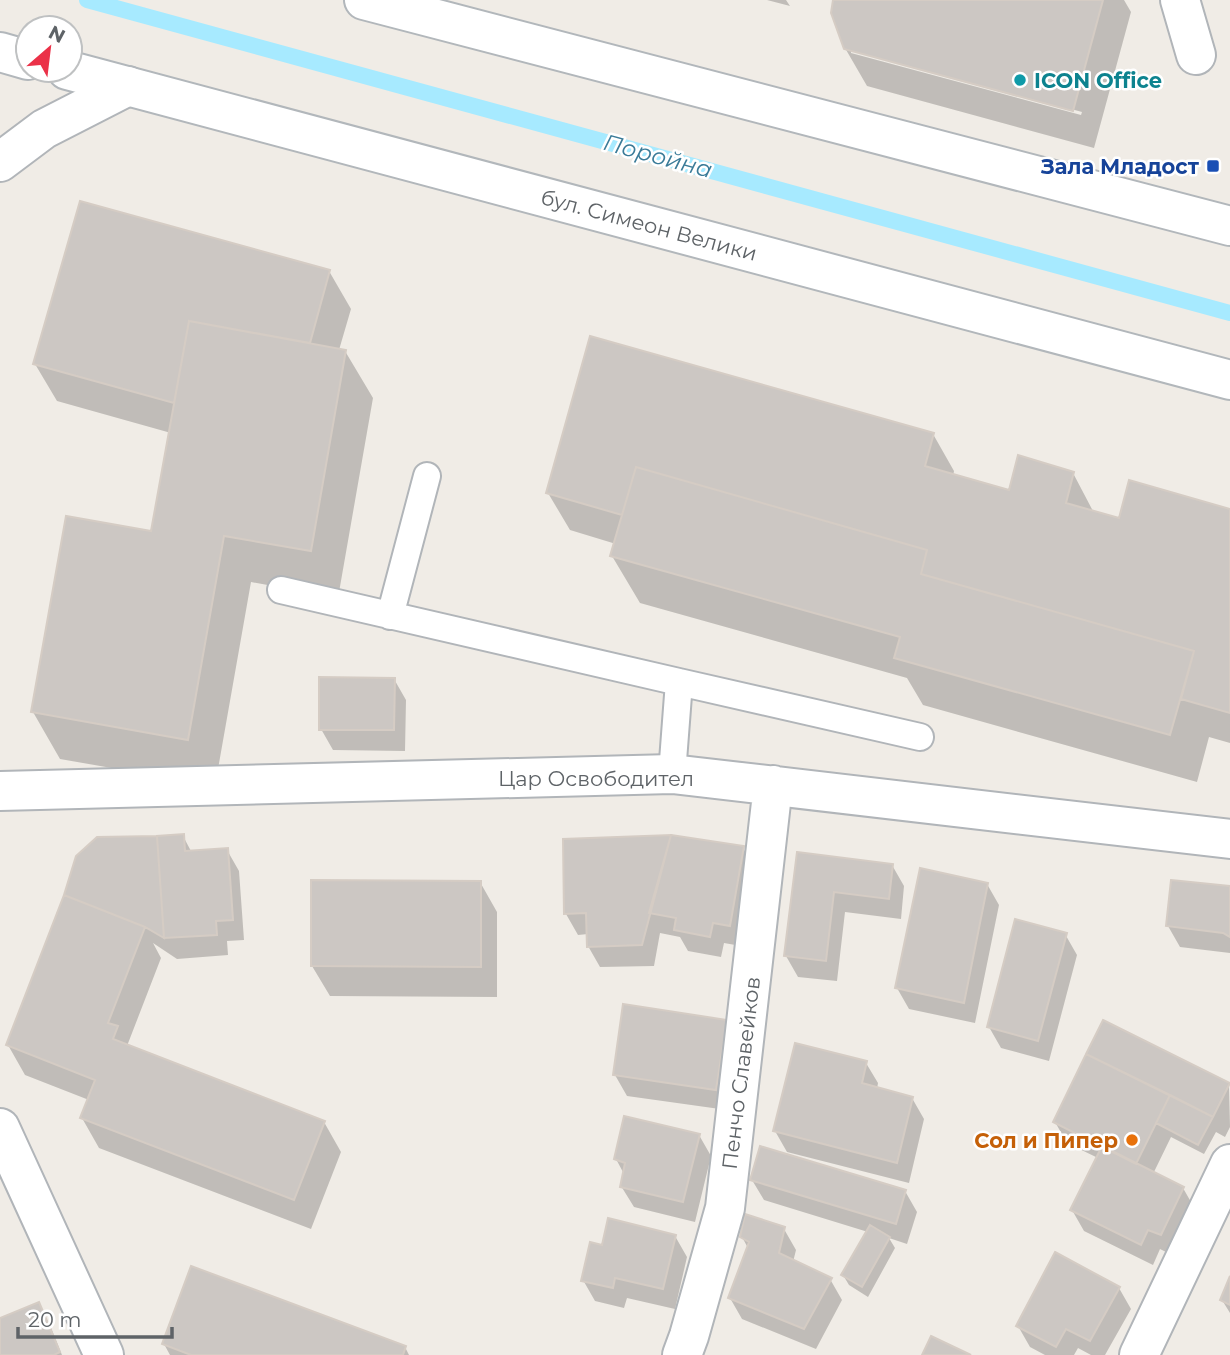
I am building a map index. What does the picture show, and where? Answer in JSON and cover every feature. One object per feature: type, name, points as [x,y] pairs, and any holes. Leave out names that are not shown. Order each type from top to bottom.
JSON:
[{"type":"street","points":[[364,0],[1230,226]]},
{"type":"street","points":[[1180,0],[1196,55]]},
{"type":"street","name":"бул. Симеон Велики","points":[[84,74],[1230,380]]},
{"type":"street","points":[[0,162],[44,129],[128,86]]},
{"type":"street","name":"Цар Освободител","points":[[0,792],[672,774],[1230,839]]},
{"type":"street","name":"Пенчо Славейков","points":[[682,1355],[725,1208],[774,785]]},
{"type":"street","points":[[0,1128],[104,1355]]},
{"type":"street","points":[[1139,1355],[1230,1164]]},
{"type":"lane","points":[[390,616],[427,476]]},
{"type":"lane","points":[[281,590],[920,737]]},
{"type":"lane","points":[[672,774],[679,681]]},
{"type":"building","name":"ICON Office","points":[[833,0],[1103,0],[1073,111],[844,49],[831,13]]},
{"type":"building","points":[[80,201],[330,270],[310,343],[189,321],[174,403],[33,364]]},
{"type":"building","points":[[189,321],[346,350],[311,551],[224,536],[188,740],[31,712],[66,516],[151,531]]},
{"type":"building","points":[[590,336],[934,433],[925,466],[1009,490],[1018,455],[1074,472],[1066,503],[1119,518],[1129,480],[1230,509],[1230,713],[1181,699],[1194,651],[921,574],[927,550],[636,467],[622,515],[546,493]]},
{"type":"building","points":[[636,467],[927,550],[921,574],[1194,651],[1170,735],[894,658],[900,637],[610,556]]},
{"type":"building","points":[[319,677],[395,678],[394,730],[319,730]]},
{"type":"building","points":[[184,834],[185,851],[228,848],[233,920],[216,921],[217,935],[164,938],[157,836]]},
{"type":"building","points":[[671,835],[642,945],[587,947],[586,913],[564,914],[563,839]]},
{"type":"building","points":[[671,835],[744,846],[730,926],[713,923],[710,937],[674,930],[676,918],[649,913]]},
{"type":"building","points":[[157,836],[164,938],[145,927],[64,895],[76,856],[97,837]]},
{"type":"building","points":[[797,852],[893,864],[889,899],[834,892],[826,961],[784,956]]},
{"type":"building","points":[[920,868],[988,883],[964,1003],[895,988]]},
{"type":"building","points":[[311,880],[481,881],[481,967],[311,966]]},
{"type":"building","points":[[1171,880],[1230,886],[1230,937],[1223,933],[1166,926]]},
{"type":"building","points":[[64,895],[145,927],[108,1023],[118,1026],[113,1039],[325,1121],[294,1200],[80,1118],[95,1080],[6,1045]]},
{"type":"building","points":[[1015,919],[1067,933],[1038,1041],[987,1027]]},
{"type":"building","points":[[623,1004],[727,1020],[716,1090],[613,1075]]},
{"type":"building","points":[[1103,1020],[1230,1083],[1213,1117],[1086,1054]]},
{"type":"building","points":[[795,1043],[867,1061],[862,1083],[913,1097],[897,1163],[773,1131]]},
{"type":"building","points":[[1086,1054],[1170,1095],[1136,1164],[1053,1122]]},
{"type":"building","points":[[1170,1095],[1213,1117],[1198,1145],[1156,1123]]},
{"type":"building","points":[[624,1116],[700,1134],[683,1202],[620,1187],[625,1163],[614,1159]]},
{"type":"building","points":[[760,1146],[906,1190],[896,1224],[750,1180]]},
{"type":"building","points":[[1102,1146],[1184,1187],[1161,1235],[1148,1230],[1141,1245],[1070,1210]]},
{"type":"building","points":[[745,1214],[785,1227],[779,1253],[832,1278],[804,1329],[728,1298],[749,1242],[740,1237]]},
{"type":"building","points":[[608,1218],[676,1235],[663,1289],[615,1278],[613,1288],[581,1281],[590,1242],[602,1245]]},
{"type":"building","points":[[870,1225],[890,1237],[862,1287],[841,1275]]},
{"type":"building","points":[[1055,1252],[1120,1287],[1090,1341],[1066,1329],[1056,1347],[1016,1326]]},
{"type":"building","points":[[191,1266],[406,1346],[403,1355],[191,1355],[162,1344]]},
{"type":"building","points":[[1230,1276],[1230,1305],[1220,1300]]},
{"type":"building","points":[[39,1302],[60,1352],[54,1355],[0,1355],[0,1318]]},
{"type":"building","points":[[931,1336],[971,1355],[922,1355]]},
{"type":"waterway","name":"Поройна","points":[[87,0],[1230,313]]},
{"type":"place","name":"ICON Office","points":[[1020,80]]},
{"type":"place","name":"Зала Младост","points":[[1213,166]]},
{"type":"place","name":"Сол и Пипер","points":[[1132,1140]]}]
